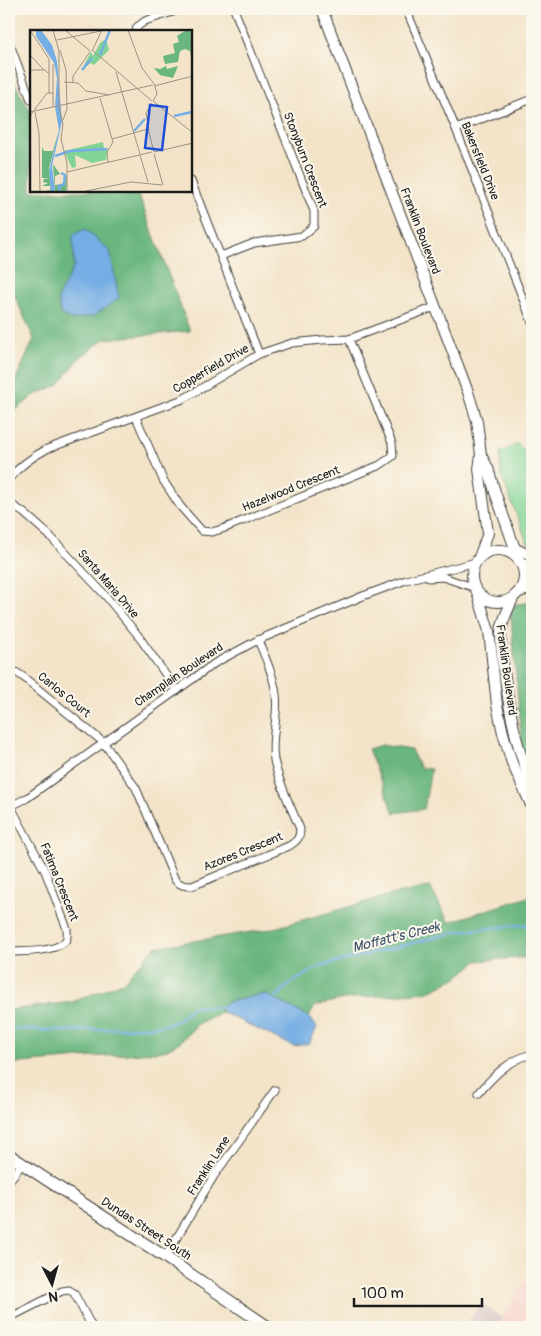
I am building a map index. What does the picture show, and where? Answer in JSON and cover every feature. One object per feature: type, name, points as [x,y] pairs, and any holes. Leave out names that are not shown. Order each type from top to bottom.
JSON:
[{"type":"main road","name":"Franklin Boulevard","points":[[323,12],[468,392],[477,422],[481,455],[479,468],[488,533],[477,561]]},
{"type":"main road","name":"Franklin Boulevard","points":[[481,455],[488,468],[520,562]]},
{"type":"main road","points":[[500,550],[514,556],[520,562],[524,577],[515,595],[506,600],[490,601],[476,590],[472,575],[477,561],[484,554],[500,550]]},
{"type":"main road","name":"Franklin Boulevard","points":[[476,590],[489,631],[497,705],[503,733],[512,763],[532,807]]},
{"type":"main road","name":"Franklin Boulevard","points":[[515,595],[502,622],[502,660],[515,738],[532,785]]},
{"type":"main road","name":"Dundas Street South","points":[[9,1155],[268,1327]]},
{"type":"street","points":[[136,30],[137,27],[145,21],[182,9]]},
{"type":"street","name":"Stonyburn Crescent","points":[[221,256],[254,243],[302,236],[314,226],[314,211],[234,9]]},
{"type":"street","name":"Bakersfield Drive","points":[[406,9],[532,322]]},
{"type":"street","points":[[9,42],[30,97]]},
{"type":"street","points":[[456,130],[532,98]]},
{"type":"street","points":[[192,184],[259,354]]},
{"type":"street","name":"Copperfield Drive","points":[[9,479],[30,458],[46,450],[183,399],[259,354],[292,344],[349,339],[435,307]]},
{"type":"street","name":"Hazelwood Crescent","points":[[136,417],[163,480],[180,506],[202,531],[212,532],[225,528],[380,465],[393,456],[392,443],[349,339]]},
{"type":"street","name":"Santa Maria Drive","points":[[9,503],[24,513],[49,535],[104,594],[137,634],[178,691]]},
{"type":"street","points":[[515,548],[532,556]]},
{"type":"street","name":"Champlain Boulevard","points":[[10,807],[27,798],[216,663],[258,640],[406,580],[477,561]]},
{"type":"street","points":[[520,562],[532,567]]},
{"type":"street","name":"Champlain Boulevard","points":[[406,580],[443,577],[476,590]]},
{"type":"street","points":[[515,595],[532,589]]},
{"type":"street","name":"Azores Crescent","points":[[103,742],[136,788],[175,880],[179,884],[192,886],[296,842],[300,836],[300,829],[274,760],[276,695],[258,640]]},
{"type":"street","name":"Carlos Court","points":[[9,668],[22,676],[103,742]]},
{"type":"street","name":"Fatima Crescent","points":[[9,952],[58,947],[65,942],[68,935],[45,871],[10,807]]},
{"type":"street","points":[[479,1093],[494,1075],[519,1058],[532,1054]]},
{"type":"street","name":"Franklin Lane","points":[[165,1257],[214,1176],[275,1090]]},
{"type":"street","points":[[9,1181],[22,1164]]},
{"type":"street","points":[[9,1318],[62,1291],[69,1290],[74,1293],[92,1327]]},
{"type":"shaded area","points":[[532,1272],[532,1327],[496,1327],[502,1318]]},
{"type":"shaded area","points":[[481,1303],[502,1318],[496,1327],[465,1327]]},
{"type":"green space","points":[[9,77],[11,77],[30,110],[30,192],[137,192],[190,331],[104,339],[80,358],[58,385],[35,395],[9,415],[9,393],[34,339],[13,292],[9,289]]},
{"type":"green space","points":[[517,444],[532,457],[532,545],[526,539],[501,475],[500,453]]},
{"type":"green space","points":[[532,602],[532,763],[522,749],[510,605]]},
{"type":"green space","points":[[382,745],[411,750],[420,768],[431,769],[424,809],[394,813],[368,749]]},
{"type":"green space","points":[[430,887],[449,922],[532,896],[532,957],[477,961],[456,978],[427,992],[343,999],[315,1006],[309,1017],[265,994],[228,1002],[220,1007],[222,1012],[199,1023],[180,1042],[164,1051],[9,1064],[9,1010],[72,1002],[123,982],[155,947],[271,929],[390,895]]},
{"type":"water","points":[[85,229],[110,251],[119,298],[94,316],[71,320],[60,313],[58,298],[74,266],[73,235]]},
{"type":"water","points":[[265,994],[309,1017],[317,1027],[309,1044],[293,1046],[222,1012],[220,1007],[228,1002]]},
{"type":"waterway","name":"Moffatt's Creek","points":[[275,998],[289,984],[321,966],[461,931],[532,924]]},
{"type":"waterway","name":"Moffatt's Creek","points":[[9,1029],[66,1031],[162,1026],[177,1021],[192,1007],[220,1007]]}]
